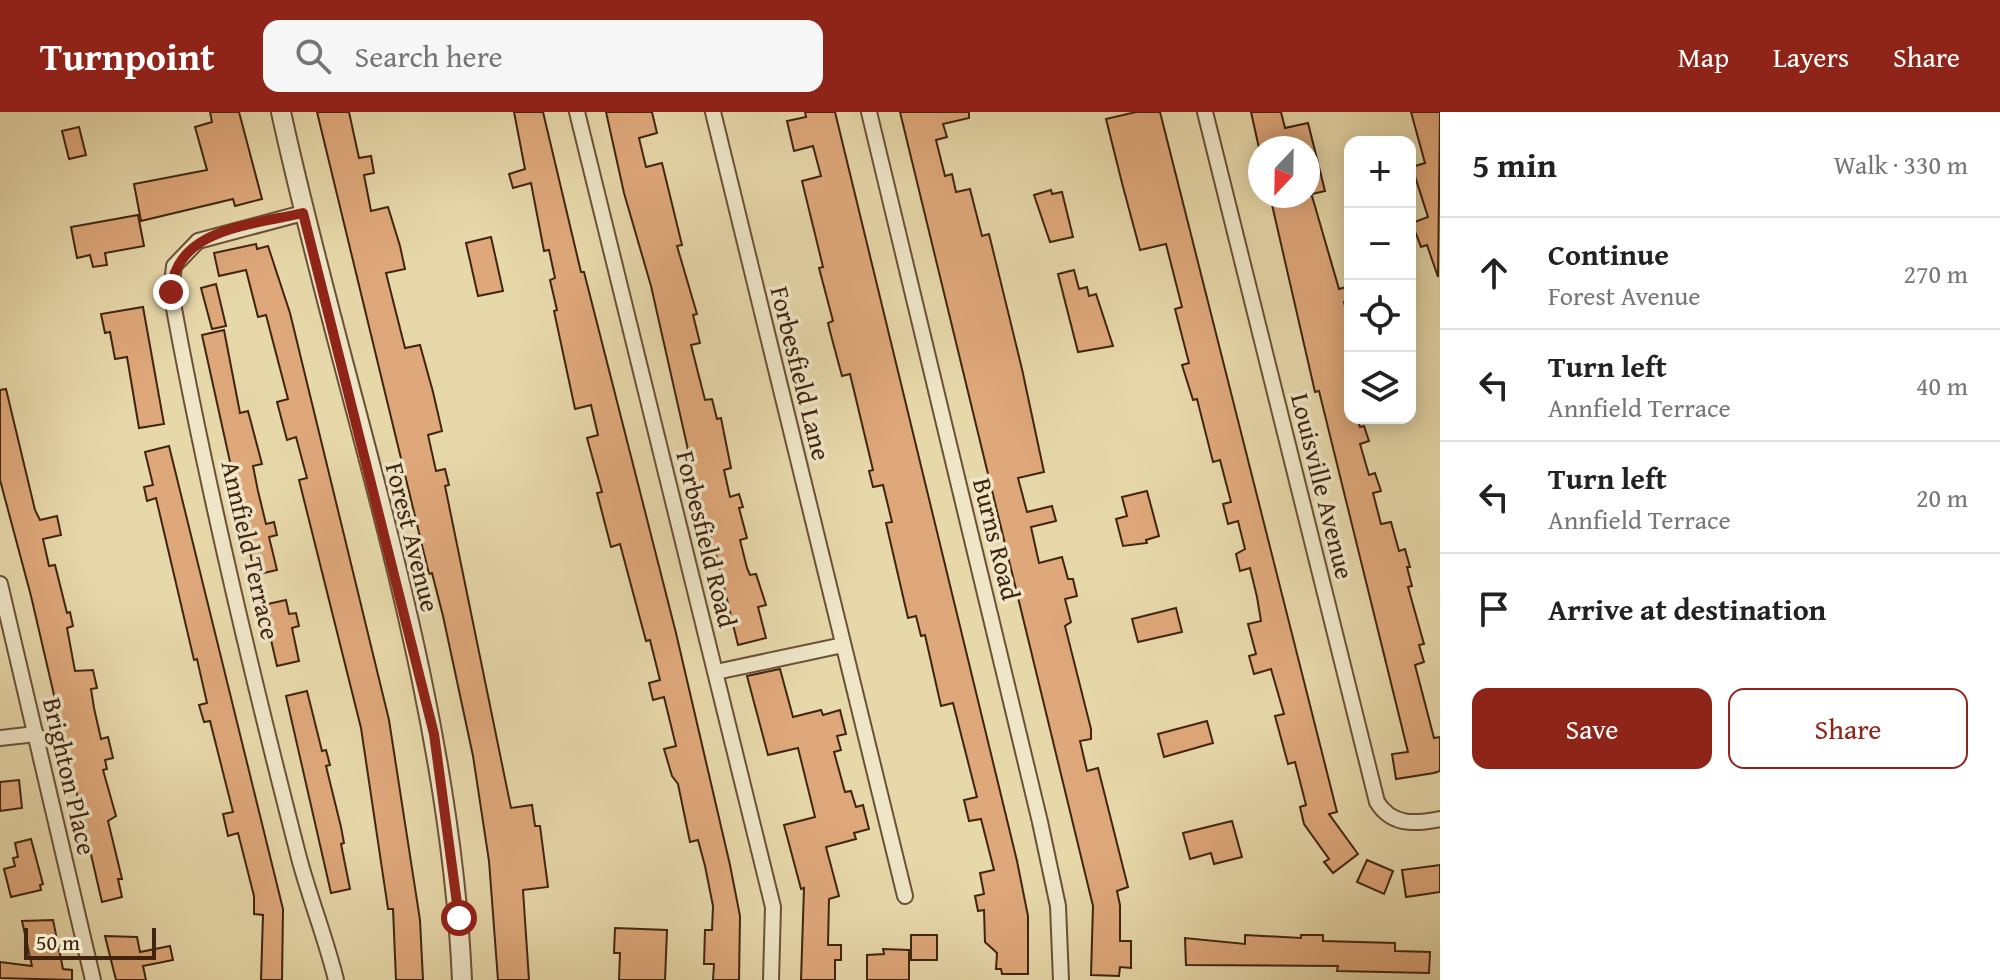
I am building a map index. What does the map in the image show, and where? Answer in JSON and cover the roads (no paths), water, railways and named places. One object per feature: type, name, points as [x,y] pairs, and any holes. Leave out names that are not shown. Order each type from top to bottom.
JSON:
[{"type":"street","name":"Forest Avenue","points":[[281,112],[303,213],[434,734],[459,918],[462,980]]},
{"type":"street","name":"Forbesfield Road","points":[[577,112],[773,907],[771,980]]},
{"type":"street","name":"Forbesfield Lane","points":[[713,112],[905,896]]},
{"type":"street","name":"Burns Road","points":[[869,112],[1055,892],[1061,980]]},
{"type":"street","name":"Louisville Avenue","points":[[1205,112],[1377,802],[1396,820],[1421,823],[1440,819]]},
{"type":"street","name":"Annfield Terrace","points":[[303,213],[198,241],[174,266],[171,292],[228,558],[300,862],[321,921],[336,980]]},
{"type":"street","name":"Brighton Place","points":[[0,584],[93,980]]},
{"type":"street","points":[[716,672],[843,645]]},
{"type":"street","points":[[0,738],[36,734]]}]
